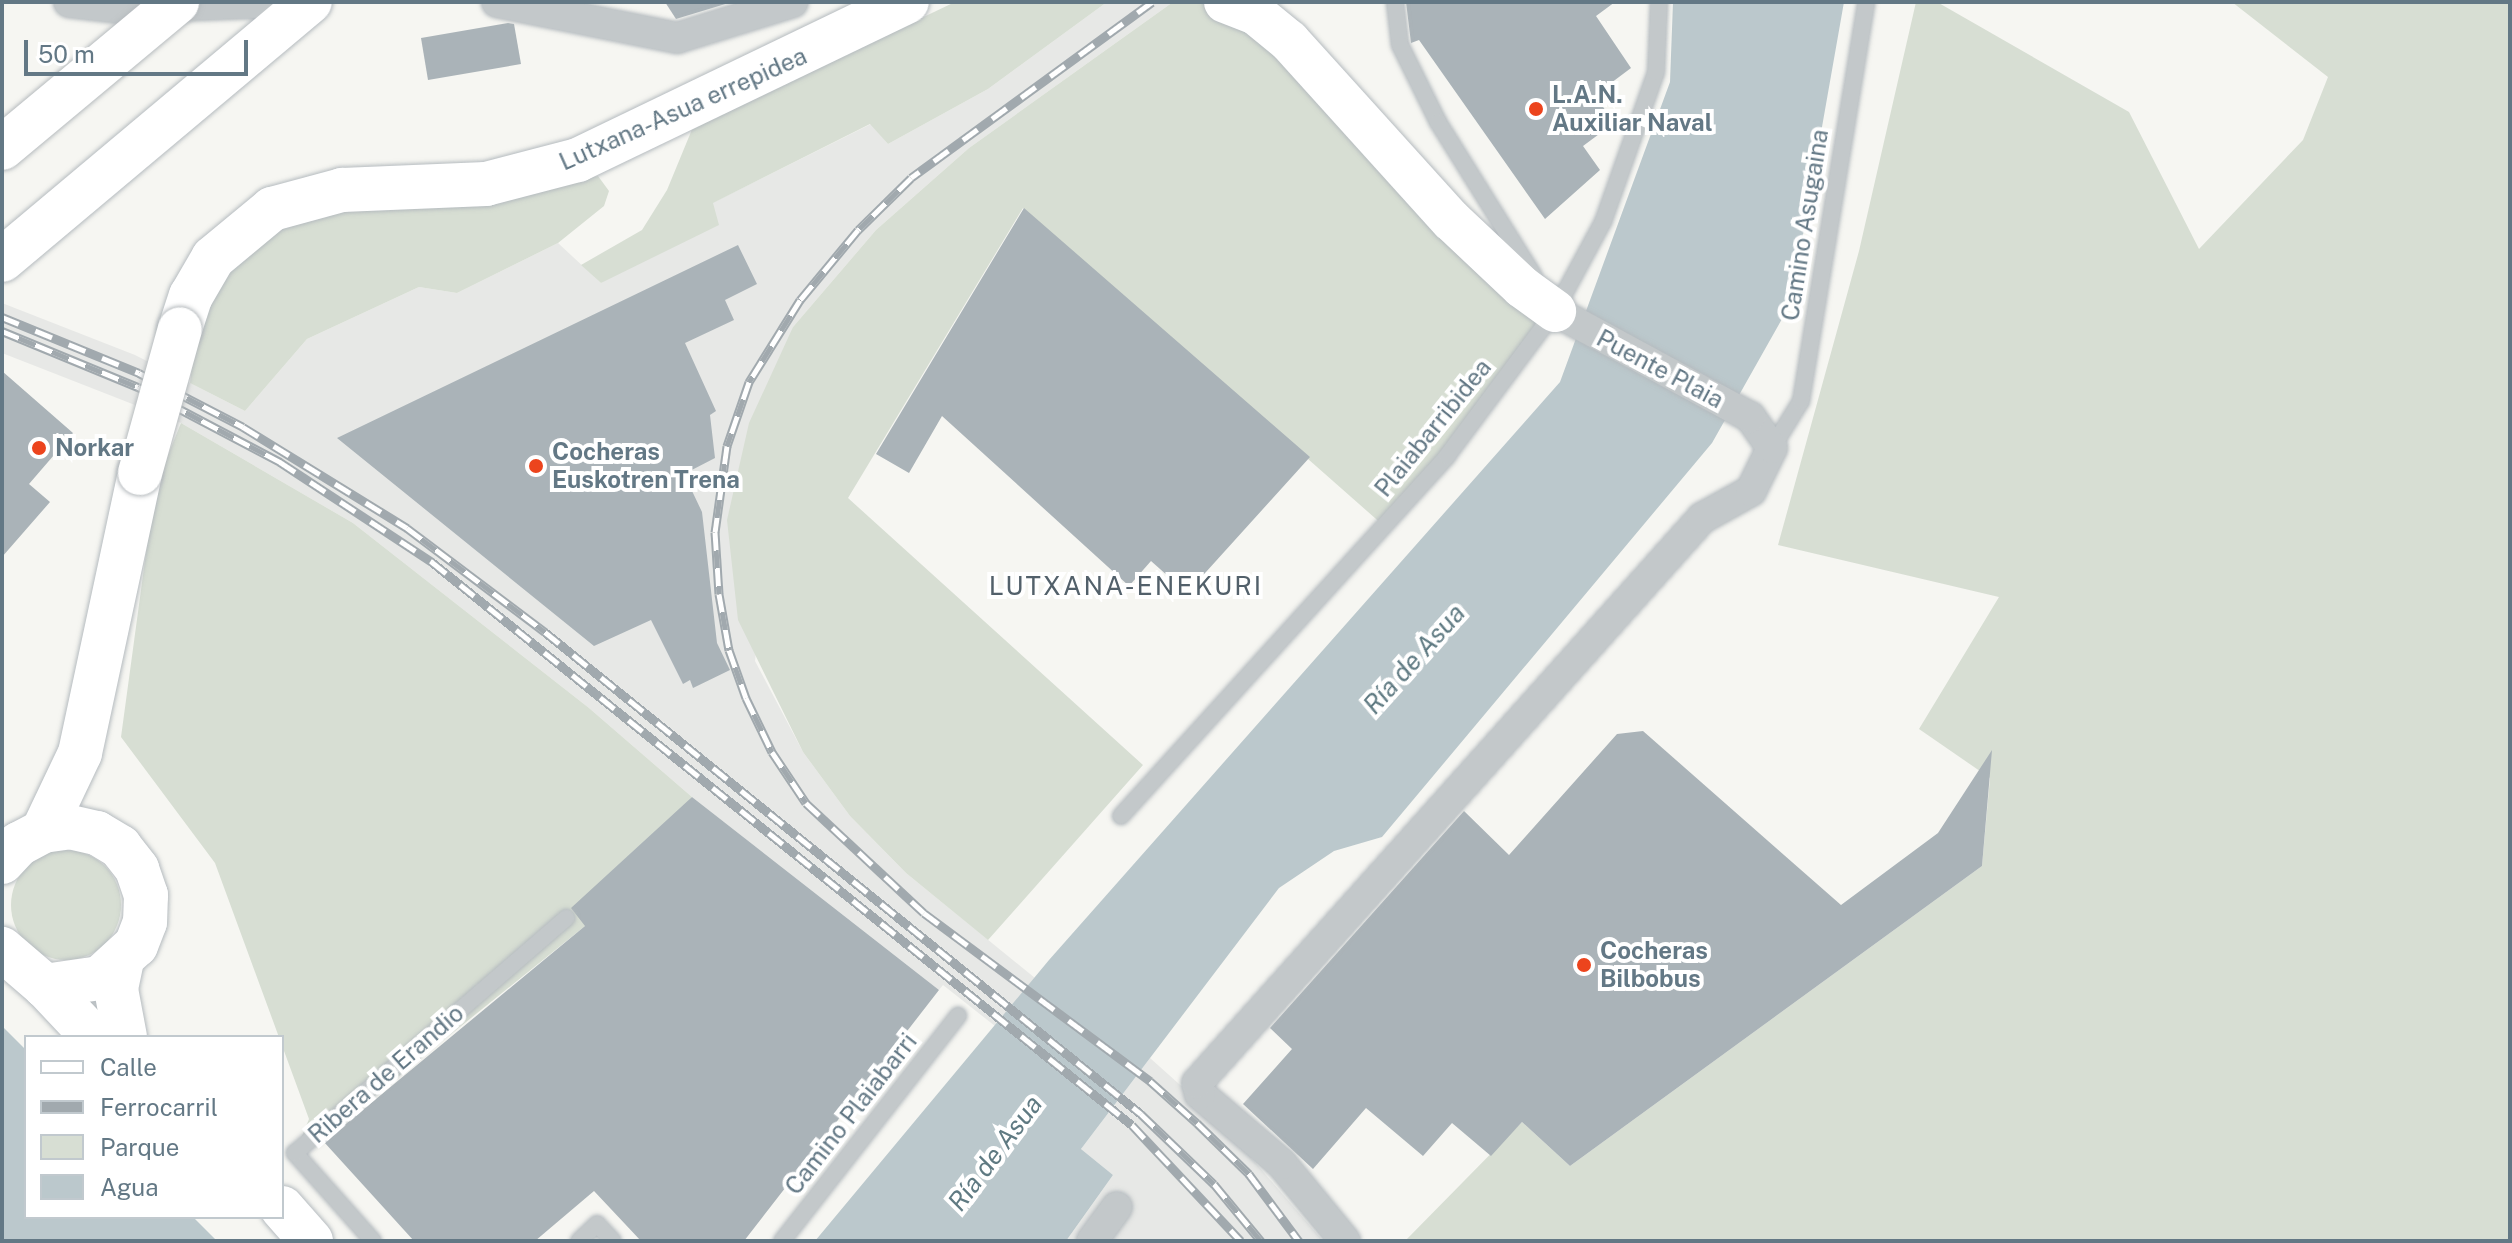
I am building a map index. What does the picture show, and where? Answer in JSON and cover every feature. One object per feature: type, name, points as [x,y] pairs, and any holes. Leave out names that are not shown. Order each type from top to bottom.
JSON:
[{"type":"main road","points":[[2,148],[177,2]]},
{"type":"main road","points":[[2,260],[310,2]]},
{"type":"main road","name":"Lutxana-Asua errepidea","points":[[80,753],[140,473],[191,296],[213,258],[272,209],[342,190],[486,184],[551,169],[664,121],[907,2]]},
{"type":"main road","points":[[43,831],[80,753]]},
{"type":"main road","points":[[80,753],[97,833]]},
{"type":"main road","points":[[2,862],[19,844],[43,831],[70,827],[97,833],[129,858],[146,895],[145,922],[136,945],[121,965],[100,978],[45,986]]},
{"type":"main road","points":[[2,949],[45,986],[91,1035]]},
{"type":"main road","points":[[121,965],[116,989],[125,1035]]},
{"type":"main road","points":[[284,1210],[311,1241]]},
{"type":"main road","points":[[265,1219],[284,1241]]},
{"type":"street","points":[[69,2],[119,8],[274,2]]},
{"type":"street","points":[[497,2],[677,38],[793,2]]},
{"type":"street","points":[[1225,2],[1256,14],[1289,41],[1451,220],[1522,287],[1562,315]]},
{"type":"street","name":"Puente Plaia","points":[[1562,315],[1750,417],[1772,448]]},
{"type":"street","points":[[1345,1241],[1282,1164],[1200,1094],[1197,1083],[1702,518],[1751,491],[1772,448]]},
{"type":"street","points":[[1092,1241],[1117,1207]]},
{"type":"lane","points":[[1395,2],[1400,45],[1438,122],[1562,315]]},
{"type":"lane","name":"Plaiabarribidea","points":[[1121,816],[1447,456],[1562,315],[1603,222],[1656,72],[1659,2]]},
{"type":"lane","name":"Camino Asugaina","points":[[1772,448],[1801,401],[1866,2]]},
{"type":"lane","name":"Ribera de Erandio","points":[[373,1241],[295,1153],[566,918]]},
{"type":"lane","name":"Camino Plaiabarri","points":[[782,1241],[958,1016]]},
{"type":"lane","points":[[579,1241],[597,1224],[613,1241]]},
{"type":"shaded area","points":[[1107,2],[1173,2],[969,148],[876,230],[793,327],[755,661],[803,752],[850,816],[906,873],[1035,978],[995,1026],[943,985],[939,990],[692,797],[589,708],[353,523],[181,423],[2,353],[2,303],[135,355],[245,411],[307,339],[419,287],[457,293],[558,243],[601,283],[712,203],[871,124],[888,144],[988,89]]},
{"type":"shaded area","points":[[1150,1058],[1216,1117],[1323,1241],[1066,1241],[1113,1175],[1081,1149]]},
{"type":"green space","points":[[955,2],[1107,2],[988,89],[888,144],[870,124],[713,203],[719,225],[601,283],[581,265],[642,230],[667,190],[693,127]]},
{"type":"green space","points":[[1173,2],[1225,2],[1555,311],[1384,526],[1023,208],[848,498],[1143,765],[988,940],[906,873],[850,816],[803,752],[738,620],[727,520],[749,423],[793,327],[876,230],[969,148]]},
{"type":"green space","points":[[1916,2],[1937,2],[2129,112],[2199,249],[2303,140],[2328,77],[2232,2],[2510,2],[2510,1241],[1405,1241],[1522,1122],[1570,1166],[1982,866],[1990,778],[1919,729],[1999,597],[1778,545],[1859,251]]},
{"type":"green space","points":[[598,176],[609,191],[604,206],[558,243],[457,293],[419,287],[307,339],[245,411],[190,383],[199,308],[215,276],[300,211]]},
{"type":"green space","points":[[181,423],[353,523],[589,708],[692,797],[585,926],[321,1139],[295,1153],[309,1119],[284,1051],[284,1035],[278,1035],[215,863],[121,737],[155,487]]},
{"type":"green space","points":[[66,850],[87,855],[105,866],[116,884],[121,905],[116,926],[105,944],[87,955],[66,960],[45,955],[27,944],[16,926],[11,905],[16,884],[27,866],[45,855]]},
{"type":"water","name":"Ría de Asua","points":[[1673,2],[1844,2],[1791,303],[1712,443],[1382,837],[1334,851],[1279,888],[1081,1149],[1113,1175],[1066,1241],[815,1241],[1049,960],[1560,382],[1670,82]]},
{"type":"water","points":[[2,1026],[24,1048],[24,1219],[195,1219],[217,1241],[2,1241]]},
{"type":"building","points":[[665,2],[732,2],[676,19]]},
{"type":"building","name":"L.A.N. Auxiliar Naval","points":[[1406,2],[1615,2],[1596,16],[1631,68],[1595,95],[1614,123],[1583,146],[1600,170],[1545,219],[1419,40],[1411,43]]},
{"type":"building","points":[[514,24],[521,64],[428,80],[421,38]]},
{"type":"building","points":[[1024,208],[1310,457],[1187,593],[1151,561],[1129,586],[942,416],[909,473],[876,454]]},
{"type":"building","name":"Cocheras Euskotren Trena","points":[[738,245],[757,284],[725,300],[734,320],[685,343],[716,411],[710,415],[715,458],[684,474],[702,512],[717,643],[730,670],[693,688],[690,680],[683,684],[651,620],[594,646],[337,438]]},
{"type":"building","points":[[2,371],[73,433],[29,484],[50,502],[2,557]]},
{"type":"building","name":"Cocheras Bilbobus","points":[[1643,731],[1841,905],[1938,833],[1992,750],[1982,866],[1570,1166],[1522,1122],[1491,1156],[1452,1123],[1423,1156],[1366,1108],[1313,1169],[1243,1104],[1292,1049],[1270,1028],[1464,811],[1509,855],[1617,734]]},
{"type":"building","points":[[692,797],[939,990],[744,1241],[641,1241],[594,1191],[535,1241],[414,1241],[324,1142],[585,926],[571,908]]},
{"type":"railway","points":[[1152,2],[911,178],[858,230],[800,300],[749,382],[727,446],[715,532],[719,594],[729,650],[746,698],[772,752],[806,803],[924,913],[1150,1081],[1249,1174],[1299,1241]]},
{"type":"railway","points":[[2,317],[139,373],[243,427],[407,528],[545,632],[1141,1114],[1214,1184],[1261,1241]]},
{"type":"railway","points":[[2,331],[138,387],[280,462],[432,562],[1132,1125],[1241,1241]]},
{"type":"place","name":"L.A.N. Auxiliar Naval","points":[[1536,109]]},
{"type":"place","name":"Norkar","points":[[39,448]]},
{"type":"place","name":"Cocheras Euskotren Trena","points":[[536,466]]},
{"type":"place","name":"Cocheras Bilbobus","points":[[1584,965]]},
{"type":"district","name":"LUTXANA-ENEKURI","points":[[1126,586]]}]
